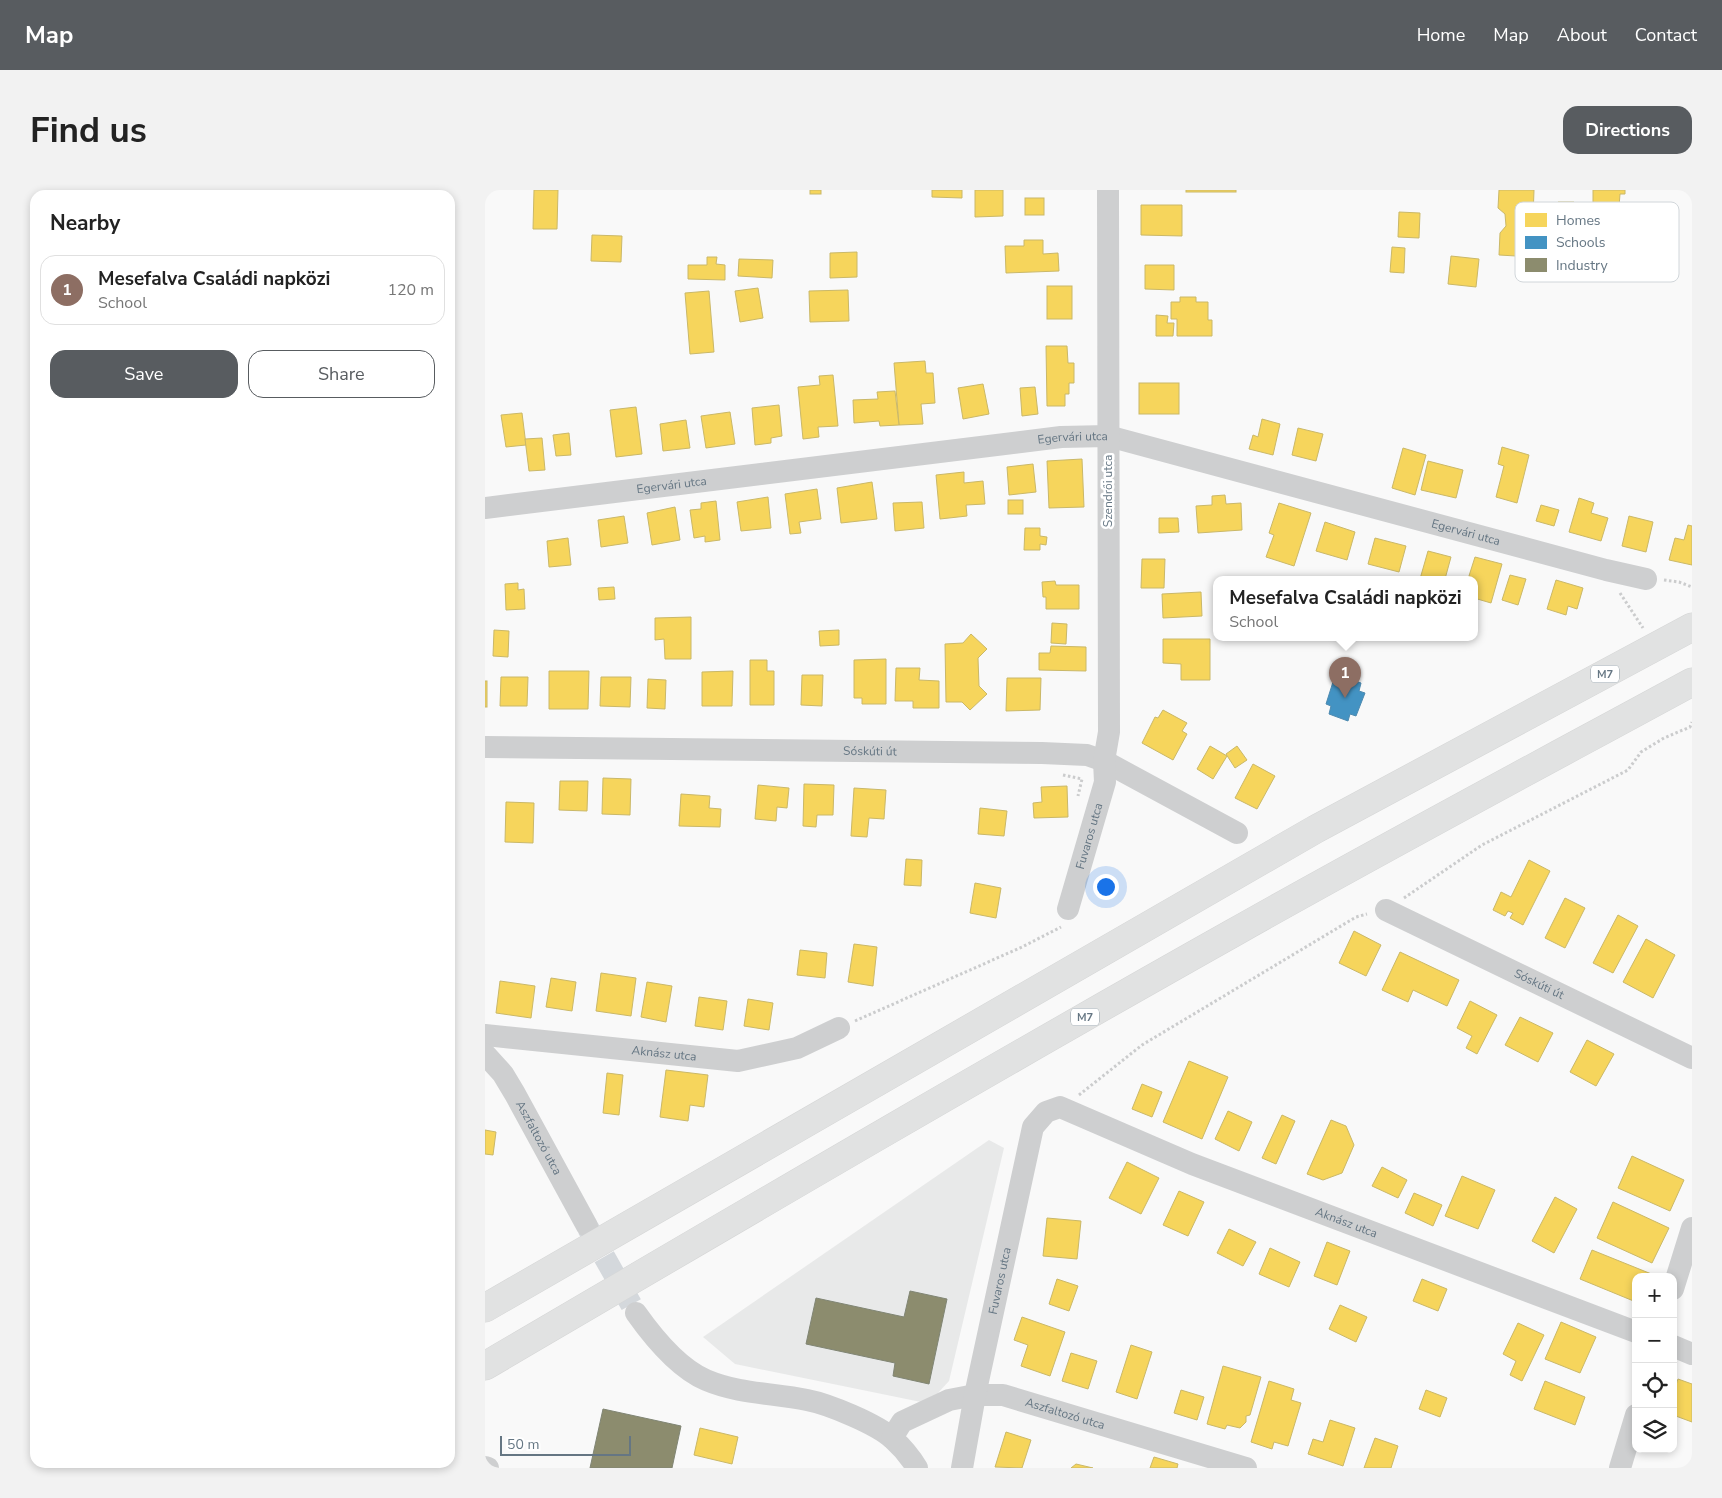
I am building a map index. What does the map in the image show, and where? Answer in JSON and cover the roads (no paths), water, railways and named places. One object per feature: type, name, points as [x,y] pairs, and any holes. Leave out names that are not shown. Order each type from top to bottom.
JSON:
[{"type":"highway","name":"M7","points":[[485,1308],[1316,829],[1692,628]]},
{"type":"highway","name":"M7","points":[[485,1366],[1232,933],[1692,682]]},
{"type":"street","name":"Szendrői utca","points":[[1104,761],[1109,732],[1109,190]]},
{"type":"street","name":"Egervári utca","points":[[485,508],[1092,435],[1108,436],[1605,570],[1646,579]]},
{"type":"street","name":"Sóskúti út","points":[[485,747],[1087,755],[1104,761],[1237,833]]},
{"type":"street","name":"Fuvaros utca","points":[[1067,909],[1105,782],[1104,761]]},
{"type":"street","name":"Sóskúti út","points":[[1387,910],[1692,1058]]},
{"type":"street","name":"Aknász utca","points":[[485,1035],[738,1061],[797,1048],[839,1028]]},
{"type":"street","name":"Aszfaltozó utca","points":[[485,1054],[503,1074],[515,1094],[587,1226]]},
{"type":"street","name":"Fuvaros utca","points":[[962,1468],[975,1395],[1033,1127],[1047,1112],[1062,1108]]},
{"type":"street","name":"Aknász utca","points":[[1062,1108],[1192,1164],[1632,1330]]},
{"type":"street","points":[[1677,1277],[1692,1228]]},
{"type":"street","points":[[636,1312],[663,1347],[681,1363],[705,1379],[726,1387],[757,1394],[808,1400],[829,1406],[862,1420],[891,1438],[913,1461],[917,1468]]},
{"type":"street","points":[[1677,1348],[1692,1354]]},
{"type":"street","name":"Aszfaltozó utca","points":[[891,1438],[902,1422],[949,1400],[975,1395],[1003,1395],[1246,1468]]},
{"type":"street","points":[[1620,1468],[1632,1428]]},
{"type":"tunnel","points":[[588,1228],[636,1313]]},
{"type":"place","name":"Mesefalva Családi napközi","points":[[1345,698]]}]
